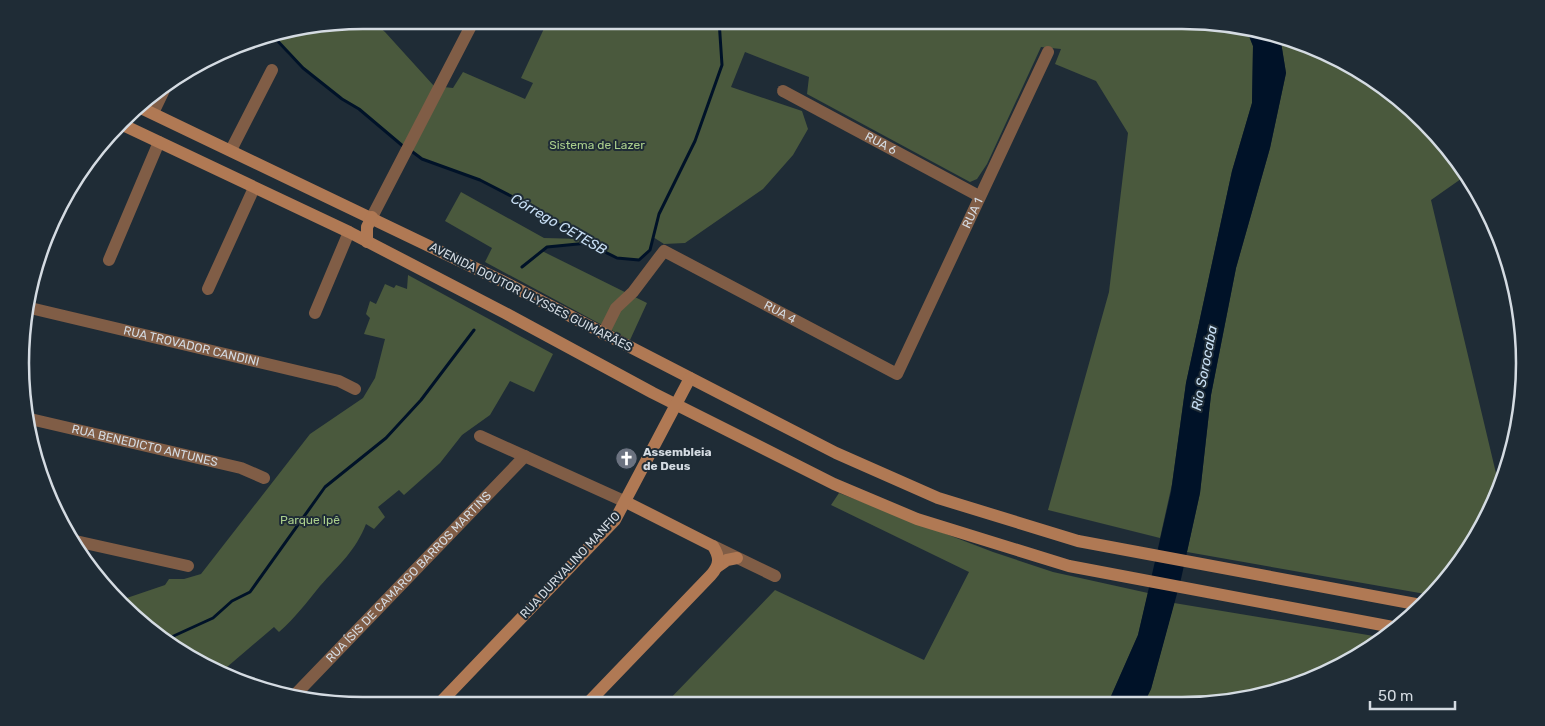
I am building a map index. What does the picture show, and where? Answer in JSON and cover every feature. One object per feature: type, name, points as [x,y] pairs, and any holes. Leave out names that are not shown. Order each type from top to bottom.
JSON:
[{"type":"main road","name":"AVENIDA DOUTOR ULYSSES GUIMARÃES","points":[[146,110],[372,217],[536,298],[836,453],[945,500],[1078,541],[1413,604]]},
{"type":"main road","name":"AVENIDA DOUTOR ULYSSES GUIMARÃES","points":[[127,127],[348,232],[505,313],[676,405],[834,484],[940,528],[1069,566],[1387,626]]},
{"type":"main road","points":[[367,242],[367,227],[372,217]]},
{"type":"main road","points":[[676,405],[690,378]]},
{"type":"main road","name":"RUA DURVALINO MANFIO","points":[[446,697],[615,520],[676,405]]},
{"type":"main road","points":[[626,502],[713,546],[719,556],[717,567]]},
{"type":"main road","points":[[594,697],[717,567],[727,560],[737,558]]},
{"type":"street","points":[[372,217],[469,29]]},
{"type":"street","name":"RUA 1","points":[[896,374],[1048,52]]},
{"type":"street","points":[[231,150],[272,70]]},
{"type":"street","name":"RUA 6","points":[[782,91],[979,196]]},
{"type":"street","points":[[153,113],[160,98]]},
{"type":"street","points":[[109,260],[159,142]]},
{"type":"street","points":[[208,289],[254,188]]},
{"type":"street","points":[[315,313],[348,232]]},
{"type":"street","name":"RUA 4","points":[[603,334],[616,308],[632,292],[664,251],[896,374]]},
{"type":"street","name":"RUA TROVADOR CANDINI","points":[[33,309],[339,381],[355,389]]},
{"type":"street","name":"RUA BENEDICTO ANTUNES","points":[[34,420],[241,468],[264,478]]},
{"type":"street","points":[[480,436],[626,502]]},
{"type":"street","name":"RUA ÍSIS DE CAMARGO BARROS MARTINS","points":[[299,691],[525,456]]},
{"type":"street","points":[[81,542],[188,566]]},
{"type":"street","points":[[713,546],[775,576]]},
{"type":"green space","name":"Sistema de Lazer","points":[[341,29],[382,29],[434,86],[453,88],[463,72],[525,99],[533,83],[521,78],[544,29],[1204,29],[1249,35],[1253,46],[1252,103],[1232,171],[1186,383],[1172,484],[1160,538],[1048,510],[1109,292],[1128,133],[1096,81],[1055,64],[1061,49],[1041,47],[987,164],[977,179],[970,182],[807,94],[809,77],[745,52],[731,87],[802,111],[808,129],[793,155],[763,189],[685,243],[664,244],[653,237],[650,250],[639,260],[617,258],[591,245],[585,237],[539,215],[511,196],[480,180],[422,159],[395,140],[359,109],[342,99],[289,55],[277,40]]},
{"type":"green space","points":[[1281,44],[1330,63],[1368,85],[1418,127],[1461,179],[1431,200],[1497,476],[1482,511],[1460,549],[1423,594],[1187,552],[1200,493],[1211,395],[1236,268],[1270,148],[1286,73]]},
{"type":"green space","points":[[461,192],[544,238],[583,239],[586,242],[547,247],[542,251],[647,303],[630,340],[485,262],[492,248],[445,221]]},
{"type":"green space","name":"Parque Ipê","points":[[408,275],[553,354],[534,392],[510,381],[490,415],[462,435],[440,463],[404,495],[399,490],[378,507],[385,517],[374,529],[366,524],[357,542],[346,557],[301,610],[279,632],[274,627],[226,668],[177,641],[126,598],[165,585],[169,579],[184,579],[201,574],[310,434],[363,398],[375,378],[385,339],[364,334],[370,318],[366,314],[370,301],[376,304],[385,284],[394,288],[396,285],[407,289]]},
{"type":"green space","points":[[839,493],[993,552],[1053,572],[1148,593],[1138,635],[1111,697],[672,697],[775,590],[924,660],[969,572],[831,505]]},
{"type":"green space","points":[[1174,603],[1374,636],[1330,663],[1269,686],[1204,697],[1147,697],[1151,689]]},
{"type":"water","name":"Rio Sorocaba","points":[[1249,35],[1281,44],[1286,73],[1270,148],[1236,268],[1211,395],[1200,493],[1181,579],[1151,689],[1147,697],[1111,697],[1138,635],[1171,492],[1186,383],[1232,171],[1252,103],[1253,46]]},
{"type":"waterway","name":"Córrego CETESB","points":[[410,150],[422,159],[480,180],[511,196],[539,215],[585,237],[591,245],[617,258],[639,260],[650,250],[659,214],[695,141],[722,65],[720,29]]},
{"type":"waterway","name":"Córrego CETESB","points":[[277,40],[303,68],[342,99],[359,109],[404,147]]},
{"type":"waterway","points":[[522,267],[547,247],[588,243]]},
{"type":"waterway","points":[[172,637],[213,618],[232,601],[250,592],[325,487],[386,438],[421,400],[474,330]]},
{"type":"place","name":"Assembleia de Deus","points":[[627,459]]}]
